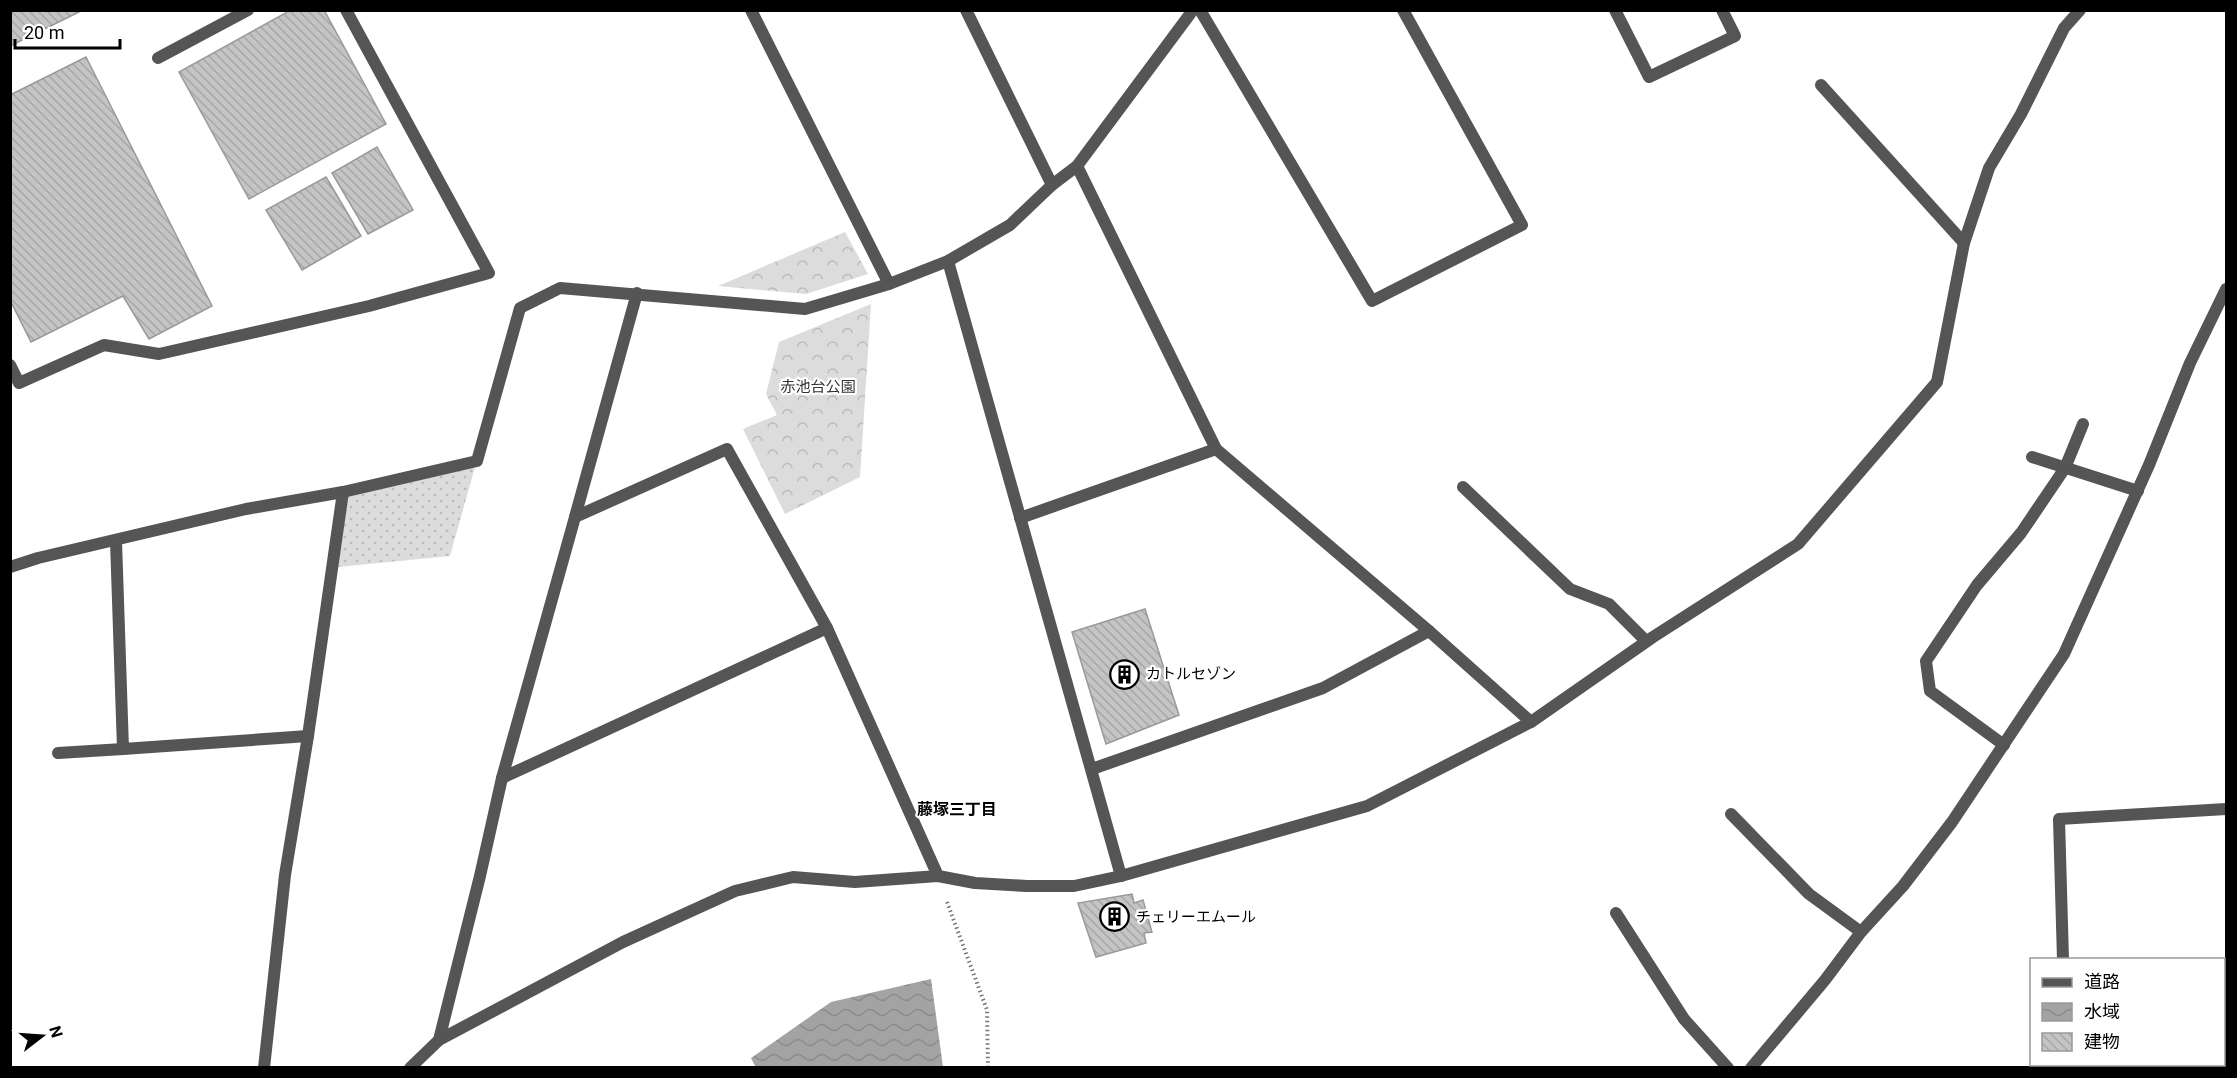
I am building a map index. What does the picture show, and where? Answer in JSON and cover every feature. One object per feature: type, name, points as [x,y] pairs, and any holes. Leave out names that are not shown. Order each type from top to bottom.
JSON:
[{"type":"street","points":[[158,58],[248,10]]},
{"type":"street","points":[[10,365],[19,383],[104,345],[159,354],[369,306],[489,273],[346,10]]},
{"type":"street","points":[[751,10],[888,284]]},
{"type":"street","points":[[966,10],[1052,185]]},
{"type":"street","points":[[10,567],[39,558],[246,509],[343,492],[477,461],[520,308],[560,288],[805,309],[888,284],[948,261],[1010,225],[1052,185],[1077,166],[1193,10]]},
{"type":"street","points":[[1200,10],[1372,301],[1522,225],[1403,10]]},
{"type":"street","points":[[1615,10],[1649,77],[1735,36],[1722,10]]},
{"type":"street","points":[[410,1068],[438,1040],[623,942],[735,891],[793,877],[855,882],[938,876],[975,883],[1074,886],[1121,876],[1367,806],[1531,722],[1646,641],[1798,544],[1937,381],[1964,243],[1989,168],[2021,114],[2064,28],[2080,10]]},
{"type":"street","points":[[1821,85],[1964,243]]},
{"type":"street","points":[[1077,166],[1216,449],[1429,631],[1531,722]]},
{"type":"street","points":[[948,261],[1121,876]]},
{"type":"street","points":[[1750,1068],[1825,980],[1861,932],[1917,868],[1952,822],[2064,654],[2138,491],[2190,363],[2226,289]]},
{"type":"street","points":[[438,1040],[480,876],[502,778],[637,293]]},
{"type":"street","points":[[2004,745],[1930,691],[1926,661],[1977,585],[2021,533],[2065,468],[2083,424]]},
{"type":"street","points":[[575,517],[727,449],[826,628],[938,876]]},
{"type":"street","points":[[1020,518],[1216,449]]},
{"type":"street","points":[[2032,457],[2138,491]]},
{"type":"street","points":[[1463,487],[1570,588],[1610,604],[1646,641]]},
{"type":"street","points":[[264,1068],[285,875],[308,736],[343,492]]},
{"type":"street","points":[[116,541],[123,749]]},
{"type":"street","points":[[502,778],[826,628]]},
{"type":"street","points":[[1092,769],[1323,688],[1429,631]]},
{"type":"street","points":[[58,753],[308,736]]},
{"type":"street","points":[[2063,958],[2059,819],[2226,809]]},
{"type":"street","points":[[1731,814],[1809,894],[1861,932]]},
{"type":"street","points":[[1616,913],[1684,1019],[1728,1068]]},
{"type":"path","points":[[938,876],[987,1010],[988,1068]]},
{"type":"green space","points":[[845,232],[868,274],[806,294],[718,286]]},
{"type":"green space","name":"赤池台公園","points":[[871,304],[860,477],[785,514],[743,429],[777,415],[766,394],[779,342]]},
{"type":"green space","points":[[475,467],[450,556],[338,567],[348,497]]},
{"type":"water","points":[[931,979],[943,1067],[756,1068],[751,1058],[831,1002]]},
{"type":"building","points":[[10,10],[83,10],[10,46]]},
{"type":"building","points":[[291,10],[324,10],[386,124],[249,199],[179,72]]},
{"type":"building","points":[[86,57],[212,306],[149,339],[123,296],[31,342],[10,300],[10,95]]},
{"type":"building","points":[[377,147],[413,210],[368,234],[332,173]]},
{"type":"building","points":[[326,177],[361,236],[302,270],[266,210]]},
{"type":"building","name":"カトルセゾン","points":[[1145,609],[1179,715],[1106,744],[1072,632]]},
{"type":"building","name":"チェリーエムール","points":[[1132,894],[1134,903],[1143,900],[1152,932],[1144,933],[1146,943],[1096,957],[1078,903]]},
{"type":"place","name":"カトルセゾン","points":[[1125,674]]},
{"type":"place","name":"チェリーエムール","points":[[1115,917]]},
{"type":"district","name":"藤塚三丁目","points":[[957,809]]}]
